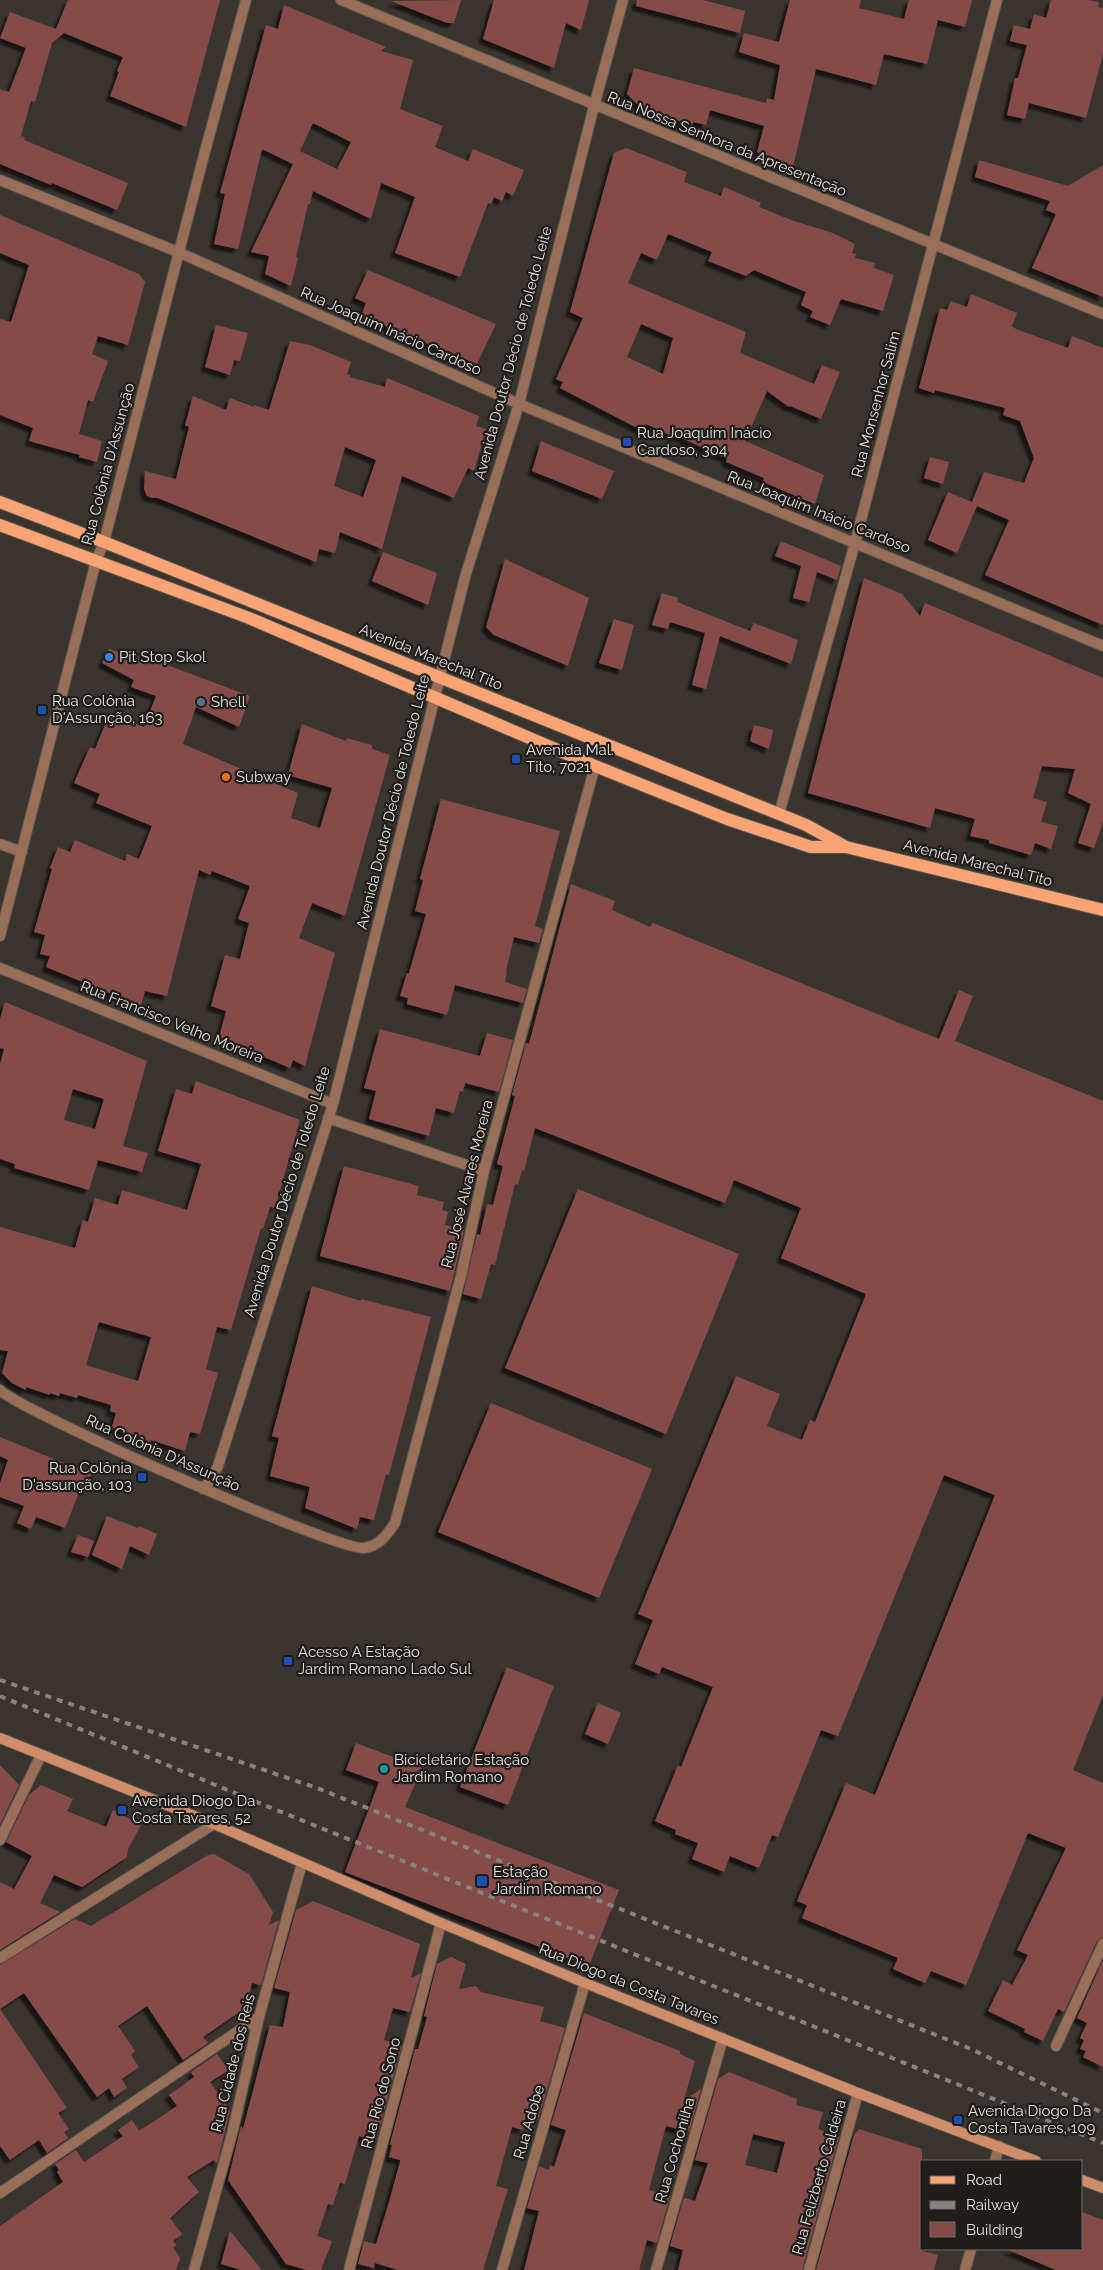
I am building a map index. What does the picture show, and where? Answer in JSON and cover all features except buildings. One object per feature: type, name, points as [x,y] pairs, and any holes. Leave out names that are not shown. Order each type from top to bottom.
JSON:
[{"type":"main road","name":"Avenida Marechal Tito","points":[[0,502],[104,542],[806,825],[846,847],[1103,910]]},
{"type":"main road","name":"Avenida Marechal Tito","points":[[0,525],[249,618],[595,766],[727,819],[811,848],[846,847]]},
{"type":"main road","points":[[660,792],[667,769]]},
{"type":"street","name":"Rua Colônia D'Assunção","points":[[0,936],[96,561],[104,542],[178,252],[246,0]]},
{"type":"street","name":"Rua Nossa Senhora da Apresentação","points":[[341,0],[594,106],[1103,314]]},
{"type":"street","name":"Avenida Doutor Décio de Toledo Leite","points":[[203,1489],[212,1478],[218,1466],[333,1104],[465,578],[518,404],[623,0]]},
{"type":"street","name":"Rua Monsenhor Salim","points":[[779,814],[855,543],[997,0]]},
{"type":"street","name":"Rua Joaquim Inácio Cardoso","points":[[0,180],[178,252],[518,404],[1103,646]]},
{"type":"street","name":"Rua José Alvares Moreira","points":[[318,1535],[362,1548],[376,1545],[386,1537],[395,1523],[461,1276],[484,1171],[595,766]]},
{"type":"street","points":[[0,844],[22,852]]},
{"type":"street","name":"Rua Francisco Velho Moreira","points":[[0,968],[333,1104]]},
{"type":"street","points":[[328,1118],[484,1171]]},
{"type":"street","name":"Rua Colônia D'Assunção","points":[[0,1390],[30,1409],[203,1489],[318,1535]]},
{"type":"street","name":"Rua Diogo da Costa Tavares","points":[[0,1738],[214,1824],[441,1923],[585,1983],[858,2093],[1034,2160]]},
{"type":"street","points":[[0,1840],[41,1755]]},
{"type":"street","points":[[0,1958],[214,1824]]},
{"type":"street","name":"Rua Cidade dos Reis","points":[[194,2270],[232,2134],[259,2017],[302,1862]]},
{"type":"street","name":"Rua Rio do Sono","points":[[349,2270],[441,1923]]},
{"type":"street","points":[[1056,2046],[1103,1944]]},
{"type":"street","name":"Rua Adobe","points":[[502,2270],[585,1983]]},
{"type":"street","points":[[0,2194],[259,2017]]},
{"type":"street","name":"Rua Cochonilha","points":[[656,2270],[723,2038]]},
{"type":"street","name":"Rua Felizberto Caldeira","points":[[808,2270],[858,2093]]},
{"type":"street","points":[[995,2160],[999,2146]]},
{"type":"street","points":[[1083,2180],[1103,2188]]},
{"type":"street","points":[[965,2270],[971,2250]]},
{"type":"railway","points":[[0,1680],[317,1788],[971,2049],[1103,2113]]},
{"type":"railway","points":[[0,1696],[264,1805],[1103,2143]]},
{"type":"place","name":"Rua Joaquim Inácio Cardoso, 304","points":[[627,442]]},
{"type":"place","name":"Pit Stop Skol","points":[[109,657]]},
{"type":"place","name":"Shell","points":[[201,702]]},
{"type":"place","name":"Rua Colônia D'Assunção, 163","points":[[42,710]]},
{"type":"place","name":"Avenida Mal. Tito, 7021","points":[[516,759]]},
{"type":"place","name":"Subway","points":[[226,777]]},
{"type":"place","name":"Rua Colônia D'assunção, 103","points":[[142,1477]]},
{"type":"place","name":"Acesso A Estação Jardim Romano Lado Sul","points":[[288,1661]]},
{"type":"place","name":"Bicicletário Estação Jardim Romano","points":[[384,1769]]},
{"type":"place","name":"Avenida Diogo Da Costa Tavares, 52","points":[[122,1810]]},
{"type":"place","name":"Estação Jardim Romano","points":[[482,1881]]},
{"type":"place","name":"Avenida Diogo Da Costa Tavares, 109","points":[[958,2120]]}]
